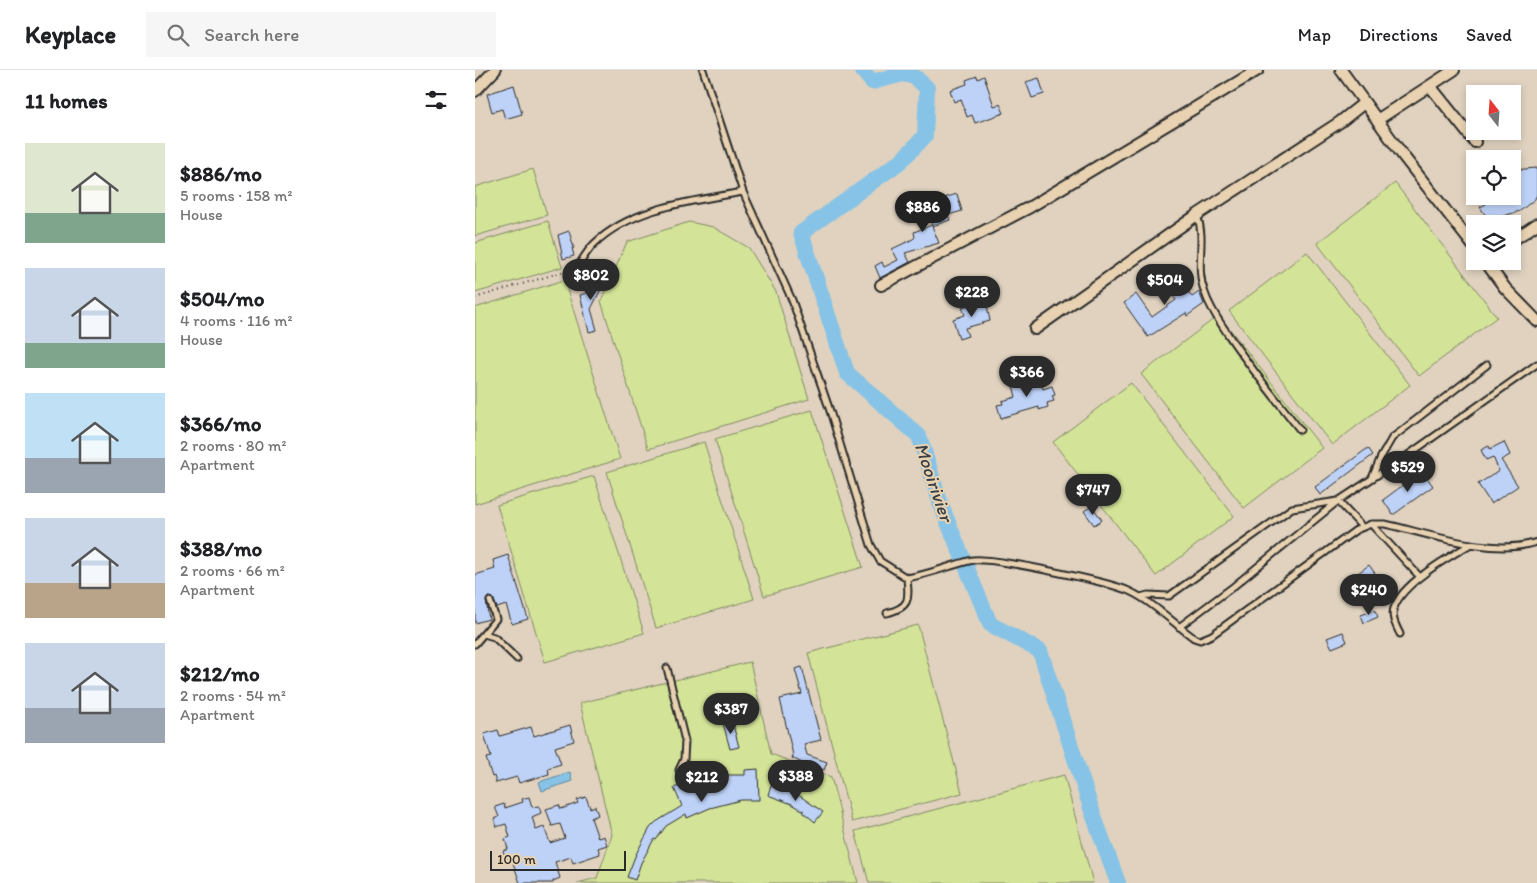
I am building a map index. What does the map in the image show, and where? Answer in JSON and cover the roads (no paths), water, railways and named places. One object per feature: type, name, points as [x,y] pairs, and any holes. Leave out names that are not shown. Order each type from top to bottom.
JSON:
[{"type":"street","points":[[475,91],[495,70]]},
{"type":"street","points":[[881,285],[1030,207],[1258,70]]},
{"type":"street","points":[[1341,70],[1466,236]]},
{"type":"street","points":[[1377,120],[1454,70]]},
{"type":"street","points":[[1430,86],[1475,142]]},
{"type":"street","points":[[1035,329],[1197,215],[1340,122],[1364,103]]},
{"type":"street","points":[[1521,235],[1537,224]]},
{"type":"street","points":[[1492,270],[1505,288],[1537,321]]},
{"type":"lane","points":[[703,70],[743,192],[793,300],[830,411],[871,545],[881,561],[907,578],[974,560],[988,560],[1059,574],[1128,591],[1140,597],[1194,638],[1200,640],[1212,635],[1362,527],[1371,524],[1385,524],[1471,544],[1506,547],[1537,542]]},
{"type":"lane","points":[[571,279],[593,245],[609,231],[634,218],[692,201],[743,192]]},
{"type":"lane","points":[[1197,215],[1202,228],[1200,270],[1204,292],[1215,315],[1245,360],[1301,430]]},
{"type":"lane","points":[[1179,627],[1234,586],[1338,501],[1408,455],[1537,364]]},
{"type":"lane","points":[[1372,478],[1392,438],[1487,365]]},
{"type":"lane","points":[[1140,597],[1148,595],[1169,596],[1292,508],[1338,501]]},
{"type":"lane","points":[[1338,501],[1362,527]]},
{"type":"lane","points":[[1371,524],[1420,577]]},
{"type":"lane","points":[[1401,634],[1393,617],[1394,608],[1401,597],[1420,577],[1471,544]]},
{"type":"lane","points":[[887,613],[901,610],[907,604],[909,596],[907,578]]},
{"type":"lane","points":[[475,644],[496,619],[490,601]]},
{"type":"lane","points":[[484,634],[494,637],[517,659]]},
{"type":"lane","points":[[667,668],[685,741],[685,759],[679,770]]},
{"type":"water","points":[[570,772],[572,781],[542,791],[539,782]]},
{"type":"waterway","name":"Mooirivier","points":[[862,70],[872,82],[903,74],[915,77],[927,88],[925,136],[901,161],[801,233],[847,373],[919,436],[942,508],[990,624],[1040,651],[1092,811],[1118,883]]}]
